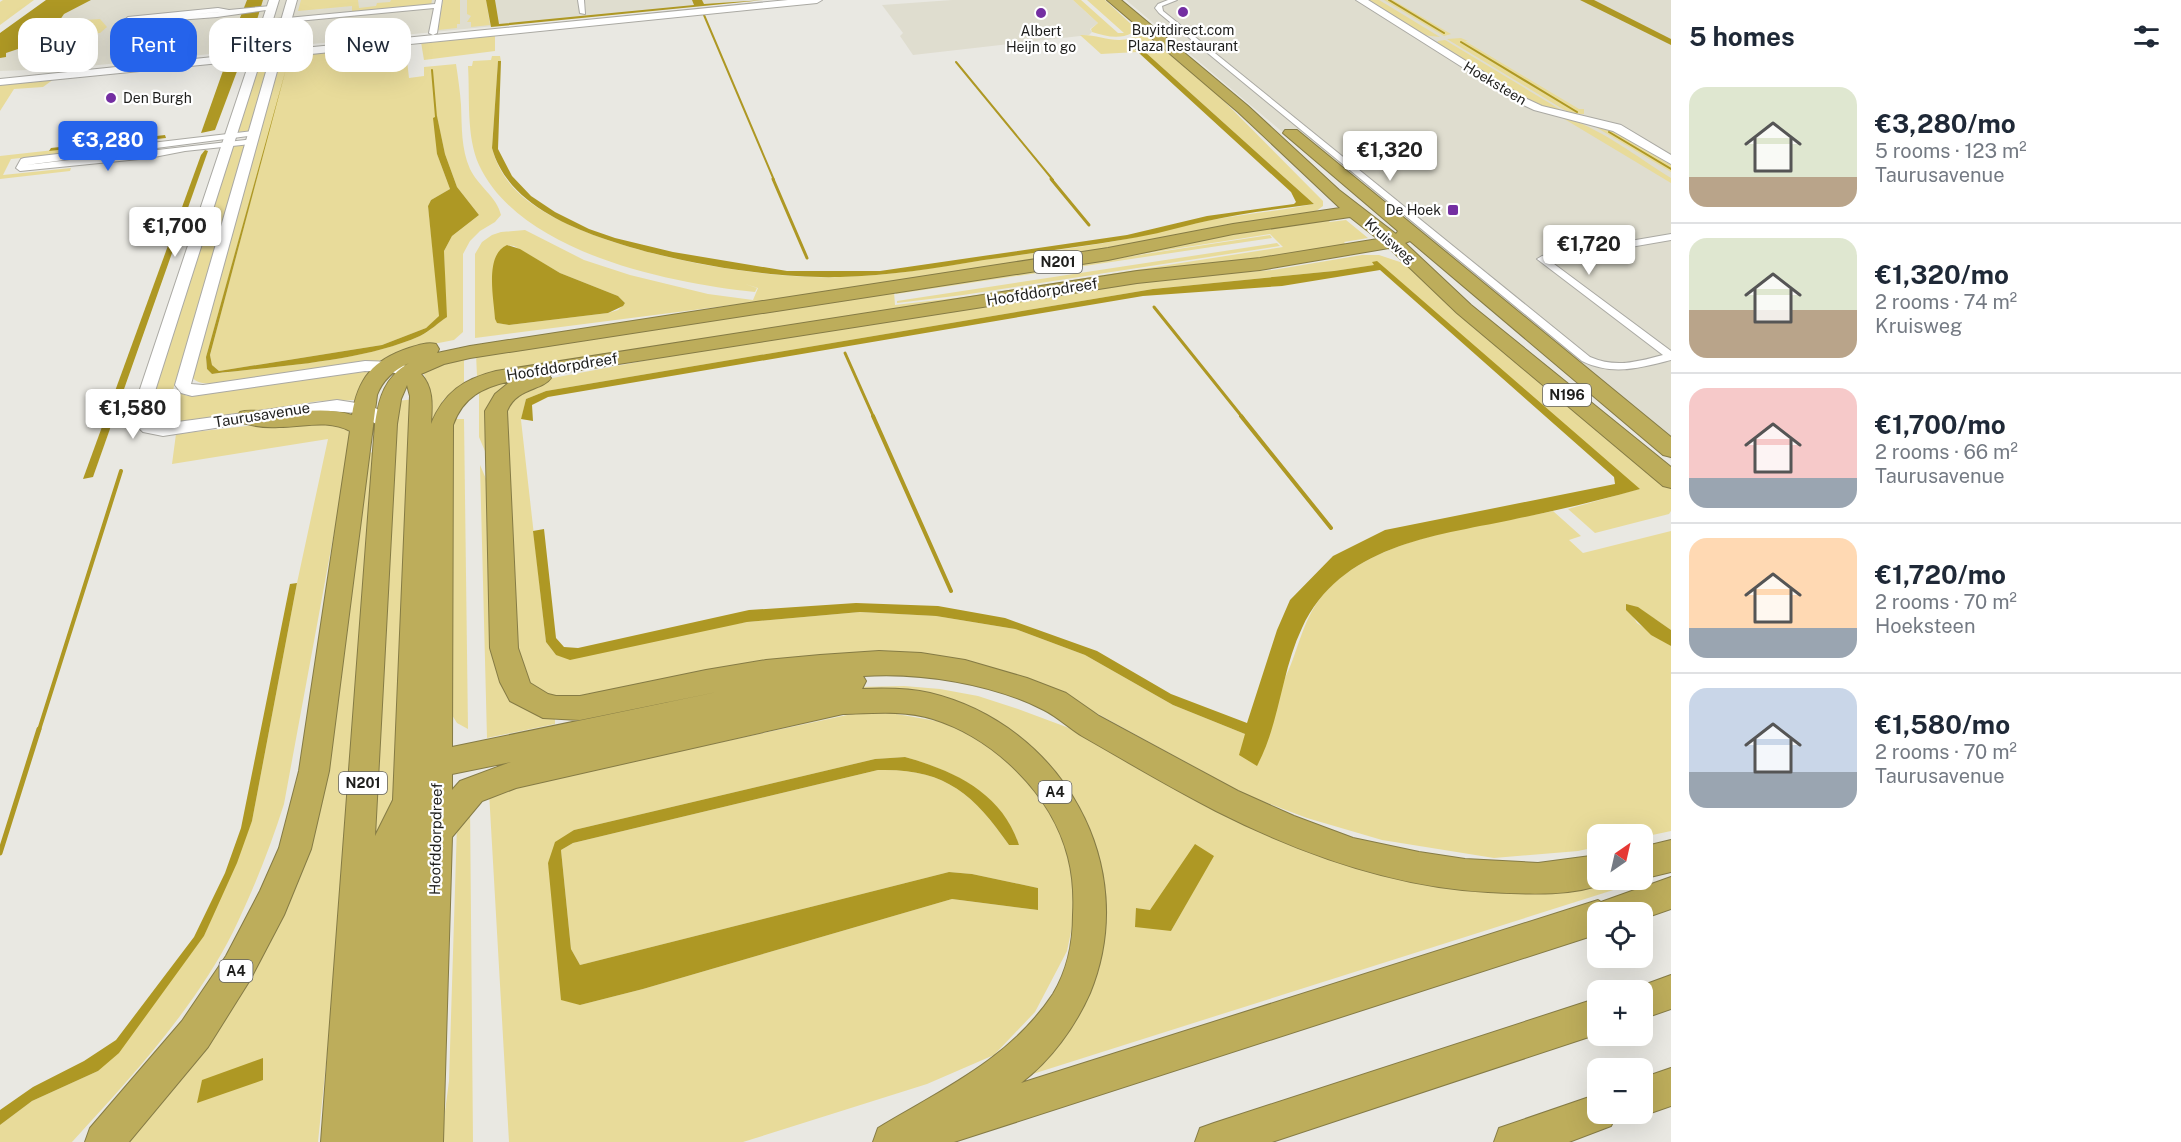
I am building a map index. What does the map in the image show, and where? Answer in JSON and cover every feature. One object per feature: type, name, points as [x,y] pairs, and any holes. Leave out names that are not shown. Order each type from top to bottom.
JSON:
[{"type":"highway","name":"Kruisweg","points":[[1113,0],[1250,115],[1353,211],[1400,236]]},
{"type":"highway","name":"Kruisweg","points":[[1133,0],[1400,236],[1415,262],[1464,309],[1671,480]]},
{"type":"highway","name":"Hoofddorpdreef","points":[[340,1142],[370,420],[408,373],[427,362],[448,356],[1108,254],[1226,231],[1353,211]]},
{"type":"highway","name":"Hoofddorpdreef","points":[[424,1142],[437,831],[442,426],[448,407],[465,390],[499,377],[1137,277],[1260,264],[1371,247],[1400,236]]},
{"type":"highway","name":"N196","points":[[1400,236],[1543,344],[1671,449]]},
{"type":"highway","points":[[1371,247],[1415,262]]},
{"type":"highway","points":[[248,417],[274,420],[328,416],[370,420],[371,382],[386,366],[405,356],[439,347],[535,333],[613,330]]},
{"type":"highway","points":[[681,349],[532,380],[514,389],[498,404],[496,411],[498,505],[504,648],[514,682],[520,692],[543,706],[580,708],[725,679],[820,667],[879,663],[921,665],[965,672],[1027,690],[1056,702],[1089,725],[1227,801],[1287,828],[1353,853],[1419,868],[1465,875],[1538,879],[1587,873]]},
{"type":"highway","name":"Hoofddorpdreef","points":[[403,1142],[400,1084],[421,396],[418,384],[408,373]]},
{"type":"highway","name":"A4","points":[[104,1142],[195,1034],[238,968],[272,903],[295,849],[314,771],[370,420]]},
{"type":"highway","points":[[409,804],[438,764],[786,690],[830,683],[871,680],[935,682],[994,690],[1089,725]]},
{"type":"highway","name":"A4","points":[[437,831],[462,799],[479,786],[525,772],[795,711],[843,702],[873,700],[909,702],[942,709],[982,726],[1022,755],[1052,788],[1075,828],[1088,872],[1091,915],[1082,965],[1066,1004],[1028,1054],[1001,1075],[893,1142]]},
{"type":"highway","points":[[412,724],[438,764]]},
{"type":"highway","name":"Hoofddorpdreef","points":[[376,1142],[384,868],[390,835],[409,804]]},
{"type":"highway","points":[[1653,860],[1671,856]]},
{"type":"highway","points":[[1644,902],[1671,893]]},
{"type":"highway","name":"A4","points":[[893,1142],[1587,921]]},
{"type":"highway","points":[[1653,998],[1671,992]]},
{"type":"highway","points":[[1214,1142],[1587,1020]]},
{"type":"highway","points":[[1653,1093],[1671,1087]]},
{"type":"highway","points":[[1513,1142],[1587,1117]]},
{"type":"main road","points":[[287,18],[292,0]]},
{"type":"main road","points":[[313,51],[415,41],[437,36],[817,0]]},
{"type":"main road","name":"Hoeksteen","points":[[1361,0],[1523,101],[1538,108],[1617,128],[1671,160]]},
{"type":"main road","points":[[0,82],[209,62]]},
{"type":"main road","name":"Taurusavenue","points":[[248,417],[163,430],[144,426],[140,418],[251,72]]},
{"type":"main road","points":[[271,72],[183,385],[186,389],[193,391],[203,390],[365,366],[386,366],[408,373]]},
{"type":"street","points":[[581,0],[584,13]]},
{"type":"street","points":[[1174,0],[1158,7],[1161,12],[1586,359],[1610,369],[1671,356]]},
{"type":"street","points":[[312,18],[439,3],[437,36]]},
{"type":"street","name":"Taurusavenue","points":[[229,12],[218,10],[155,16],[128,19],[125,22],[217,15],[269,5]]},
{"type":"street","points":[[231,139],[149,155],[20,168],[24,161],[187,142],[252,137]]},
{"type":"street","points":[[1671,237],[1542,259],[1671,356]]},
{"type":"shaded area","points":[[3,0],[34,0],[0,25],[0,2]]},
{"type":"shaded area","points":[[46,0],[91,0],[64,14],[61,18],[21,18]]},
{"type":"shaded area","points":[[73,0],[760,0],[411,34],[411,18],[325,18],[325,43],[313,44],[313,18],[209,18],[209,54],[197,55],[197,18],[110,18],[110,64],[98,65],[98,18],[47,18]]},
{"type":"shaded area","points":[[247,0],[263,0],[257,18],[240,18]]},
{"type":"shaded area","points":[[301,0],[358,0],[359,8],[376,6],[377,3],[391,0],[432,0],[431,5],[352,13],[352,6],[298,11]]},
{"type":"shaded area","points":[[443,0],[460,0],[460,24],[457,24],[457,28],[438,30]]},
{"type":"shaded area","points":[[467,0],[486,0],[490,25],[471,27],[471,22],[467,22],[471,16],[467,14]]},
{"type":"shaded area","points":[[486,0],[495,0],[499,24],[694,5],[692,0],[702,0],[704,4],[765,0],[491,27]]},
{"type":"shaded area","points":[[952,0],[1073,0],[1098,23],[1090,29],[1092,32],[1089,35],[913,55],[900,36],[903,33],[882,5]]},
{"type":"shaded area","points":[[1073,0],[1081,0],[1118,33],[1124,33],[1087,0],[1105,0],[1133,26],[1132,33],[1117,37],[1092,32],[1091,29],[1098,23]]},
{"type":"shaded area","points":[[1126,0],[1671,0],[1671,460]]},
{"type":"shaded area","points":[[1368,0],[1379,0],[1440,37],[1422,35]]},
{"type":"shaded area","points":[[1384,0],[1393,0],[1451,34],[1444,36]]},
{"type":"shaded area","points":[[1580,0],[1594,0],[1671,39],[1671,45]]},
{"type":"shaded area","points":[[98,19],[107,27],[98,33]]},
{"type":"shaded area","points":[[18,20],[18,49],[0,58],[0,33]]},
{"type":"shaded area","points":[[1141,31],[1214,91],[1323,201],[1323,206],[1315,212],[1165,242],[827,293],[475,338],[475,254],[482,242],[501,232],[525,230],[584,260],[630,275],[708,294],[753,300],[758,288],[745,284],[757,288],[755,292],[720,288],[641,271],[600,258],[562,241],[527,221],[499,195],[479,165],[475,154],[469,117],[468,66],[472,66],[473,61],[491,60],[492,56],[500,56],[492,148],[504,175],[523,197],[552,216],[588,233],[629,247],[719,267],[804,277],[898,273],[1098,244],[1211,220],[1314,204],[1134,42],[1128,44],[1137,52],[1101,54],[1080,35],[1120,40],[1134,36]],"holes":[[[507,245],[514,246],[560,273],[618,296],[625,303],[618,310],[608,313],[509,325],[498,323],[495,319]]]},
{"type":"shaded area","points":[[495,35],[495,51],[424,60],[421,42]]},
{"type":"shaded area","points":[[18,38],[18,70],[0,71],[0,51]]},
{"type":"shaded area","points":[[1461,38],[1579,109],[1584,109],[1584,114],[1571,114],[1447,39]]},
{"type":"shaded area","points":[[1445,40],[1566,113],[1536,106],[1436,44],[1438,41]]},
{"type":"shaded area","points":[[1134,42],[1314,204],[1220,218],[1092,245],[912,271],[840,277],[782,275],[686,261],[625,246],[582,231],[549,214],[520,193],[508,180],[492,148],[498,61],[501,61],[498,149],[512,176],[531,196],[555,212],[589,229],[615,238],[673,252],[787,271],[880,271],[1127,235],[1207,216],[1296,202],[1291,192],[1128,43]]},
{"type":"shaded area","points":[[325,52],[325,72],[408,72],[409,78],[424,76],[424,67],[456,64],[461,100],[462,138],[467,161],[473,175],[496,203],[501,215],[470,241],[463,254],[463,332],[454,340],[423,346],[385,360],[215,383],[201,383],[195,380],[190,375],[251,157],[278,72],[313,72],[313,53]],"holes":[[[437,117],[445,154],[457,187],[479,215],[452,236],[444,251],[446,317],[430,330],[397,345],[318,362],[212,374],[207,369],[206,357],[268,136],[210,355],[212,365],[219,371],[382,345],[426,328],[440,316],[428,206],[431,200],[450,189],[437,154]]]},
{"type":"shaded area","points":[[223,72],[237,72],[215,130],[201,133]]},
{"type":"shaded area","points":[[256,72],[267,72],[248,131],[237,132]]},
{"type":"shaded area","points":[[285,72],[210,355],[212,365],[219,371],[382,345],[426,328],[439,316],[428,206],[431,200],[450,189],[437,154],[433,118],[437,116],[445,154],[457,187],[479,215],[452,236],[444,251],[447,317],[420,336],[397,345],[346,357],[212,374],[207,369],[206,357]]},
{"type":"shaded area","points":[[54,79],[43,87],[14,89],[0,111],[0,84]]},
{"type":"shaded area","points":[[1561,117],[1588,127],[1617,143],[1671,178],[1671,183]]},
{"type":"shaded area","points":[[1589,123],[1615,132],[1671,165],[1671,172]]},
{"type":"shaded area","points":[[165,135],[166,138],[49,151],[51,148]]},
{"type":"shaded area","points":[[245,144],[173,390],[187,396],[352,371],[371,371],[358,400],[319,401],[172,425],[151,420],[148,413],[232,146]]},
{"type":"shaded area","points":[[90,146],[87,151],[11,159],[3,175],[71,168],[70,171],[0,179],[0,156]]},
{"type":"shaded area","points":[[205,150],[208,151],[93,477],[83,479],[201,155]]},
{"type":"shaded area","points":[[1326,218],[1330,222],[1346,220],[1368,238],[1344,242],[1346,245],[1244,261],[1130,272],[477,377],[476,353]],"holes":[[[1270,234],[1283,247],[964,297],[895,305],[894,292],[896,291],[896,294],[1272,238],[1270,235],[981,279]]]},
{"type":"shaded area","points":[[1277,243],[1280,246],[963,295],[897,303],[897,301]]},
{"type":"shaded area","points":[[507,245],[520,249],[560,273],[618,296],[625,303],[608,313],[509,325],[497,323],[492,289],[493,268],[495,258]]},
{"type":"shaded area","points":[[1362,255],[1379,255],[1406,264],[1561,399],[1671,489],[1671,511],[1669,514],[1595,533],[1568,509],[1639,489],[1375,265],[1153,289],[546,391],[526,399],[521,420],[546,642],[556,655],[747,622],[860,612],[936,616],[1015,629],[1085,655],[1173,705],[1245,734],[1283,682],[1304,627],[1315,606],[1344,575],[1369,559],[1429,537],[1553,511],[1581,536],[1569,540],[1583,553],[1671,531],[1671,630],[1637,607],[1626,605],[1637,623],[1671,646],[1671,831],[1653,835],[1653,824],[1587,824],[1587,849],[1494,858],[1382,840],[1307,818],[1246,795],[1087,708],[947,662],[570,699],[538,692],[519,670],[505,403],[542,380],[659,358],[1142,280],[1273,270]]},
{"type":"shaded area","points":[[1377,261],[1640,489],[1421,540],[1392,549],[1364,562],[1340,579],[1319,600],[1302,628],[1289,662],[1271,732],[1257,766],[1239,755],[1245,734],[1173,705],[1085,655],[1015,629],[936,616],[860,612],[747,622],[570,660],[556,655],[546,642],[533,531],[544,529],[556,638],[564,647],[578,648],[749,610],[856,603],[938,606],[1005,618],[1097,651],[1171,694],[1247,723],[1277,630],[1290,600],[1333,556],[1385,530],[1615,484],[1614,477],[1380,270],[1282,286],[1143,296],[548,397],[532,405],[533,421],[521,419],[526,399],[546,391],[1153,289],[1334,271],[1374,265],[1372,262]]},
{"type":"shaded area","points":[[464,356],[464,383],[443,400],[434,421],[428,421],[428,389],[422,371]]},
{"type":"shaded area","points":[[526,374],[513,385],[493,470],[479,437],[479,390]]},
{"type":"shaded area","points":[[415,399],[400,798],[380,832],[369,835],[397,401]]},
{"type":"shaded area","points":[[451,419],[464,419],[468,729],[457,723],[447,707]]},
{"type":"shaded area","points":[[275,423],[341,424],[352,435],[284,804],[267,853],[233,932],[200,988],[160,1042],[72,1142],[0,1142],[0,1125],[32,1101],[98,1071],[204,936],[252,821],[297,583],[328,439],[172,464],[176,434]]},
{"type":"shaded area","points":[[378,452],[345,877],[318,1142],[115,1142],[283,901],[365,453]]},
{"type":"shaded area","points":[[480,465],[493,495],[500,652],[555,715],[555,724],[487,738]]},
{"type":"shaded area","points":[[297,583],[252,821],[237,863],[204,936],[119,1053],[98,1071],[32,1101],[0,1125],[0,1110],[33,1087],[84,1061],[116,1040],[194,937],[225,873],[241,828],[290,584]]},
{"type":"shaded area","points":[[1626,604],[1638,607],[1671,630],[1671,646],[1651,635],[1626,610]]},
{"type":"shaded area","points":[[904,686],[940,689],[978,696],[1069,728],[1232,815],[1474,886],[1587,881],[1587,890],[1613,890],[1020,1078],[1079,998],[1077,819],[942,705],[754,707],[857,687]],"holes":[[[1213,856],[1171,931],[1136,908],[1150,910]]]},
{"type":"shaded area","points":[[879,711],[948,723],[980,739],[1005,756],[1055,816],[1071,860],[1076,908],[1067,951],[1035,1012],[994,1055],[927,1084],[743,1142],[509,1142],[489,792],[852,714]],"holes":[[[905,757],[958,777],[988,798],[1011,827],[1019,845],[1009,845],[983,811],[955,787],[921,774],[878,770],[573,843],[561,850],[571,949],[580,965],[949,872],[972,874],[1038,888],[1038,910],[952,899],[643,989],[580,1005],[548,863],[574,830],[875,759]]]},
{"type":"shaded area","points":[[905,757],[959,777],[989,798],[1001,811],[1019,845],[1009,845],[983,811],[955,787],[921,774],[878,770],[573,843],[561,850],[571,949],[580,965],[949,872],[972,874],[1038,888],[1038,910],[952,899],[643,989],[580,1005],[561,1000],[548,863],[555,842],[574,830],[875,759]]},
{"type":"shaded area","points":[[470,803],[473,1142],[441,1142],[449,1081],[457,825]]},
{"type":"shaded area","points":[[1195,844],[1214,856],[1171,931],[1135,927],[1136,908],[1150,910]]},
{"type":"shaded area","points":[[263,1058],[263,1080],[197,1103],[202,1080]]},
{"type":"waterway","points":[[1389,0],[1444,33]]},
{"type":"waterway","points":[[704,15],[774,180]]},
{"type":"waterway","points":[[1461,42],[1577,112]]},
{"type":"waterway","points":[[956,62],[1053,180]]},
{"type":"waterway","points":[[432,70],[436,117]]},
{"type":"waterway","points":[[1609,132],[1671,169]]},
{"type":"waterway","points":[[773,179],[807,258]]},
{"type":"waterway","points":[[1051,179],[1089,225]]},
{"type":"waterway","points":[[1154,307],[1243,418]]},
{"type":"waterway","points":[[845,353],[874,418]]},
{"type":"waterway","points":[[873,416],[951,591]]},
{"type":"waterway","points":[[1241,416],[1331,528]]},
{"type":"waterway","points":[[39,730],[121,471]]},
{"type":"waterway","points":[[0,853],[39,729]]},
{"type":"place","name":"Buyitdirect.com Plaza Restaurant","points":[[1183,12]]},
{"type":"place","name":"Albert Heijn to go","points":[[1041,13]]},
{"type":"place","name":"Den Burgh","points":[[111,98]]},
{"type":"place","name":"De Hoek","points":[[1453,210]]}]
